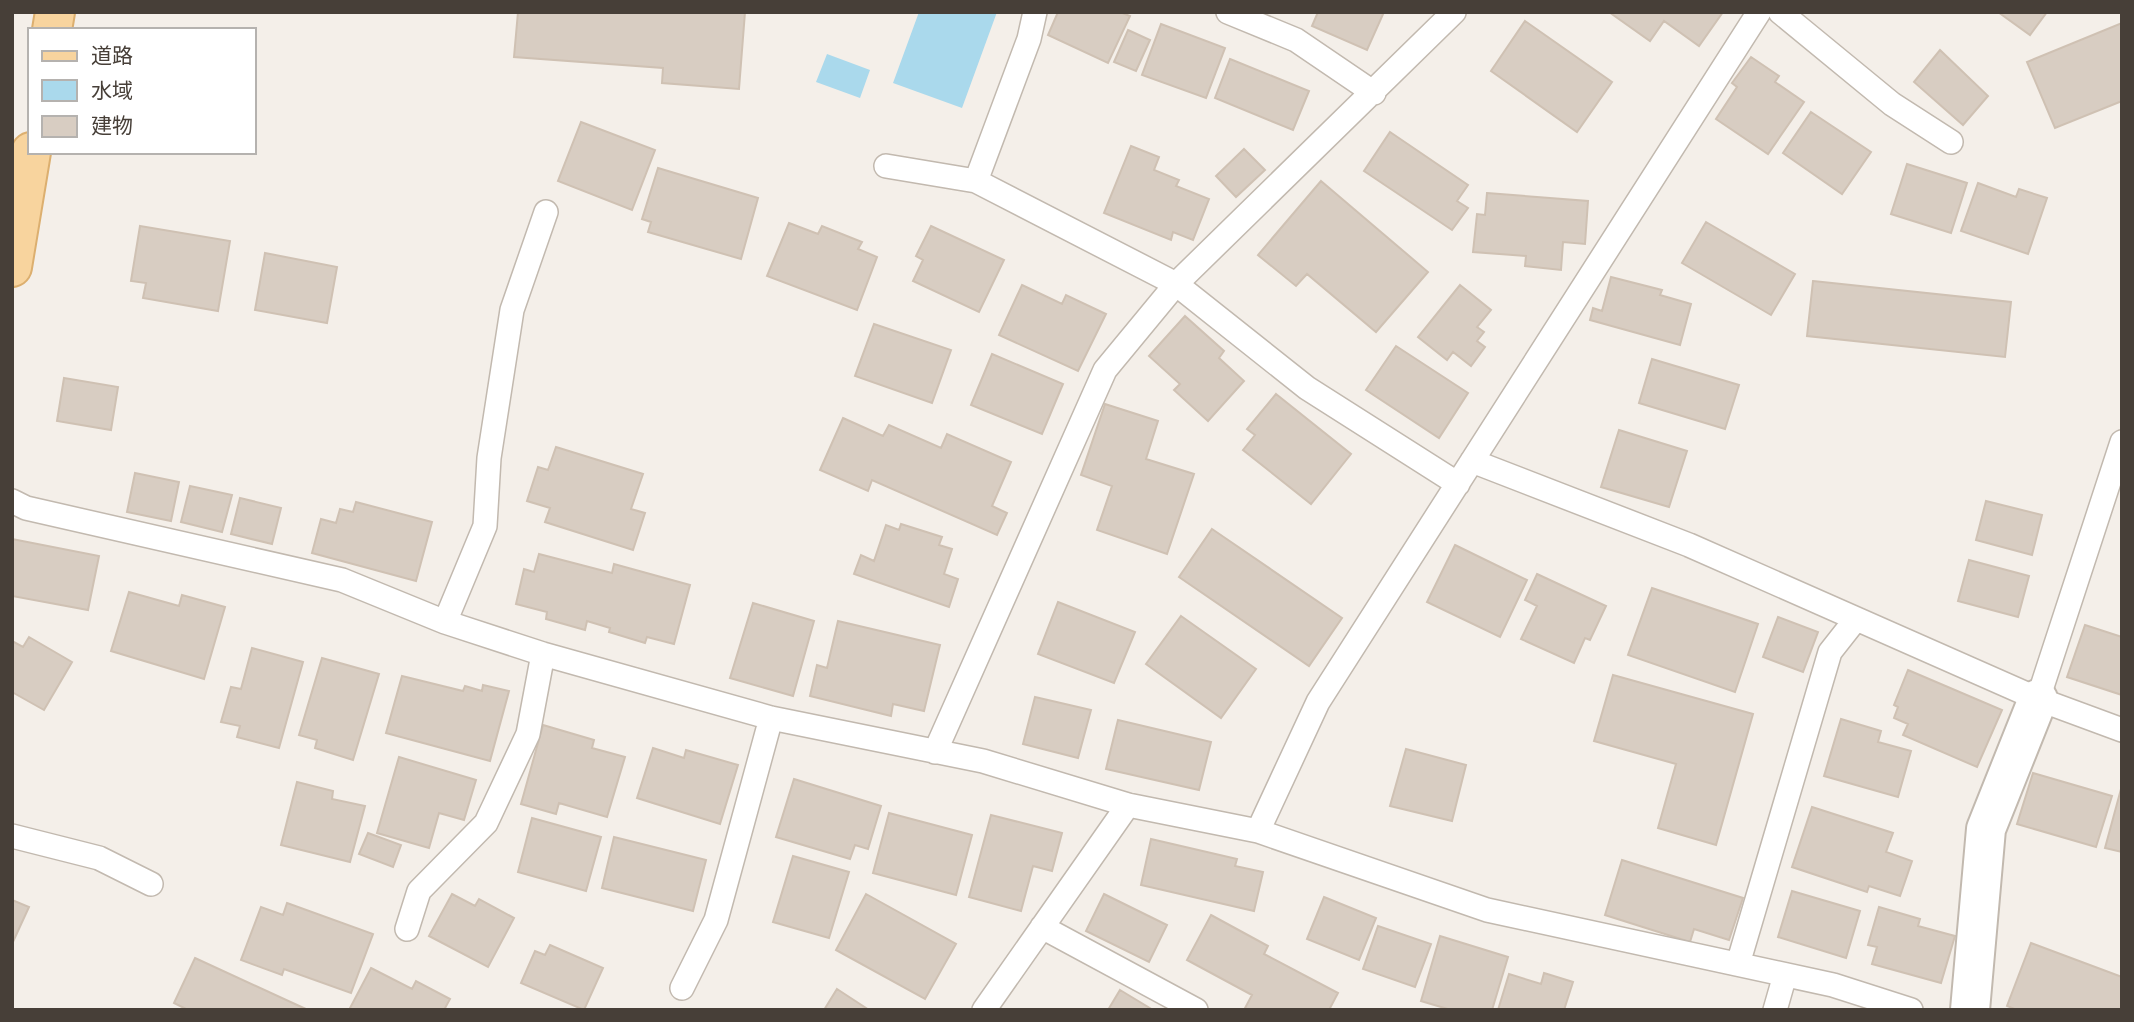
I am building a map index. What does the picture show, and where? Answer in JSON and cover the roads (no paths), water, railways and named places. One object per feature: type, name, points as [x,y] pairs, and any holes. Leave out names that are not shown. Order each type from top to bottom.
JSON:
[{"type":"main road","points":[[12,267],[31,154]]},
{"type":"street","points":[[1970,1010],[1986,829],[2038,699]]},
{"type":"lane","points":[[976,181],[1029,39],[1035,12]]},
{"type":"lane","points":[[1228,12],[1296,40],[1374,93]]},
{"type":"lane","points":[[934,751],[1105,370],[1176,284],[1454,12]]},
{"type":"lane","points":[[1258,831],[1318,702],[1759,12]]},
{"type":"lane","points":[[1780,12],[1892,104],[1951,142]]},
{"type":"lane","points":[[886,166],[976,181],[1176,284],[1307,388],[1458,484]]},
{"type":"lane","points":[[445,622],[485,526],[489,458],[512,310],[546,212]]},
{"type":"lane","points":[[2038,699],[2122,442]]},
{"type":"lane","points":[[1472,461],[1689,545],[2038,699],[2122,730]]},
{"type":"lane","points":[[12,502],[26,508],[342,580],[445,622],[543,654],[771,718],[984,761],[1128,804],[1258,831],[1487,910],[1833,985],[1911,1010]]},
{"type":"lane","points":[[1738,964],[1830,652],[1856,619]]},
{"type":"lane","points":[[407,929],[419,891],[486,823],[528,734],[543,654]]},
{"type":"lane","points":[[682,988],[716,920],[771,718]]},
{"type":"lane","points":[[984,1010],[1128,804]]},
{"type":"lane","points":[[12,836],[99,858],[150,884]]},
{"type":"lane","points":[[1042,927],[1196,1010]]},
{"type":"lane","points":[[1775,1010],[1784,975]]},
{"type":"water","points":[[919,12],[997,12],[962,108],[893,83]]},
{"type":"water","points":[[827,54],[870,70],[860,98],[816,82]]}]
